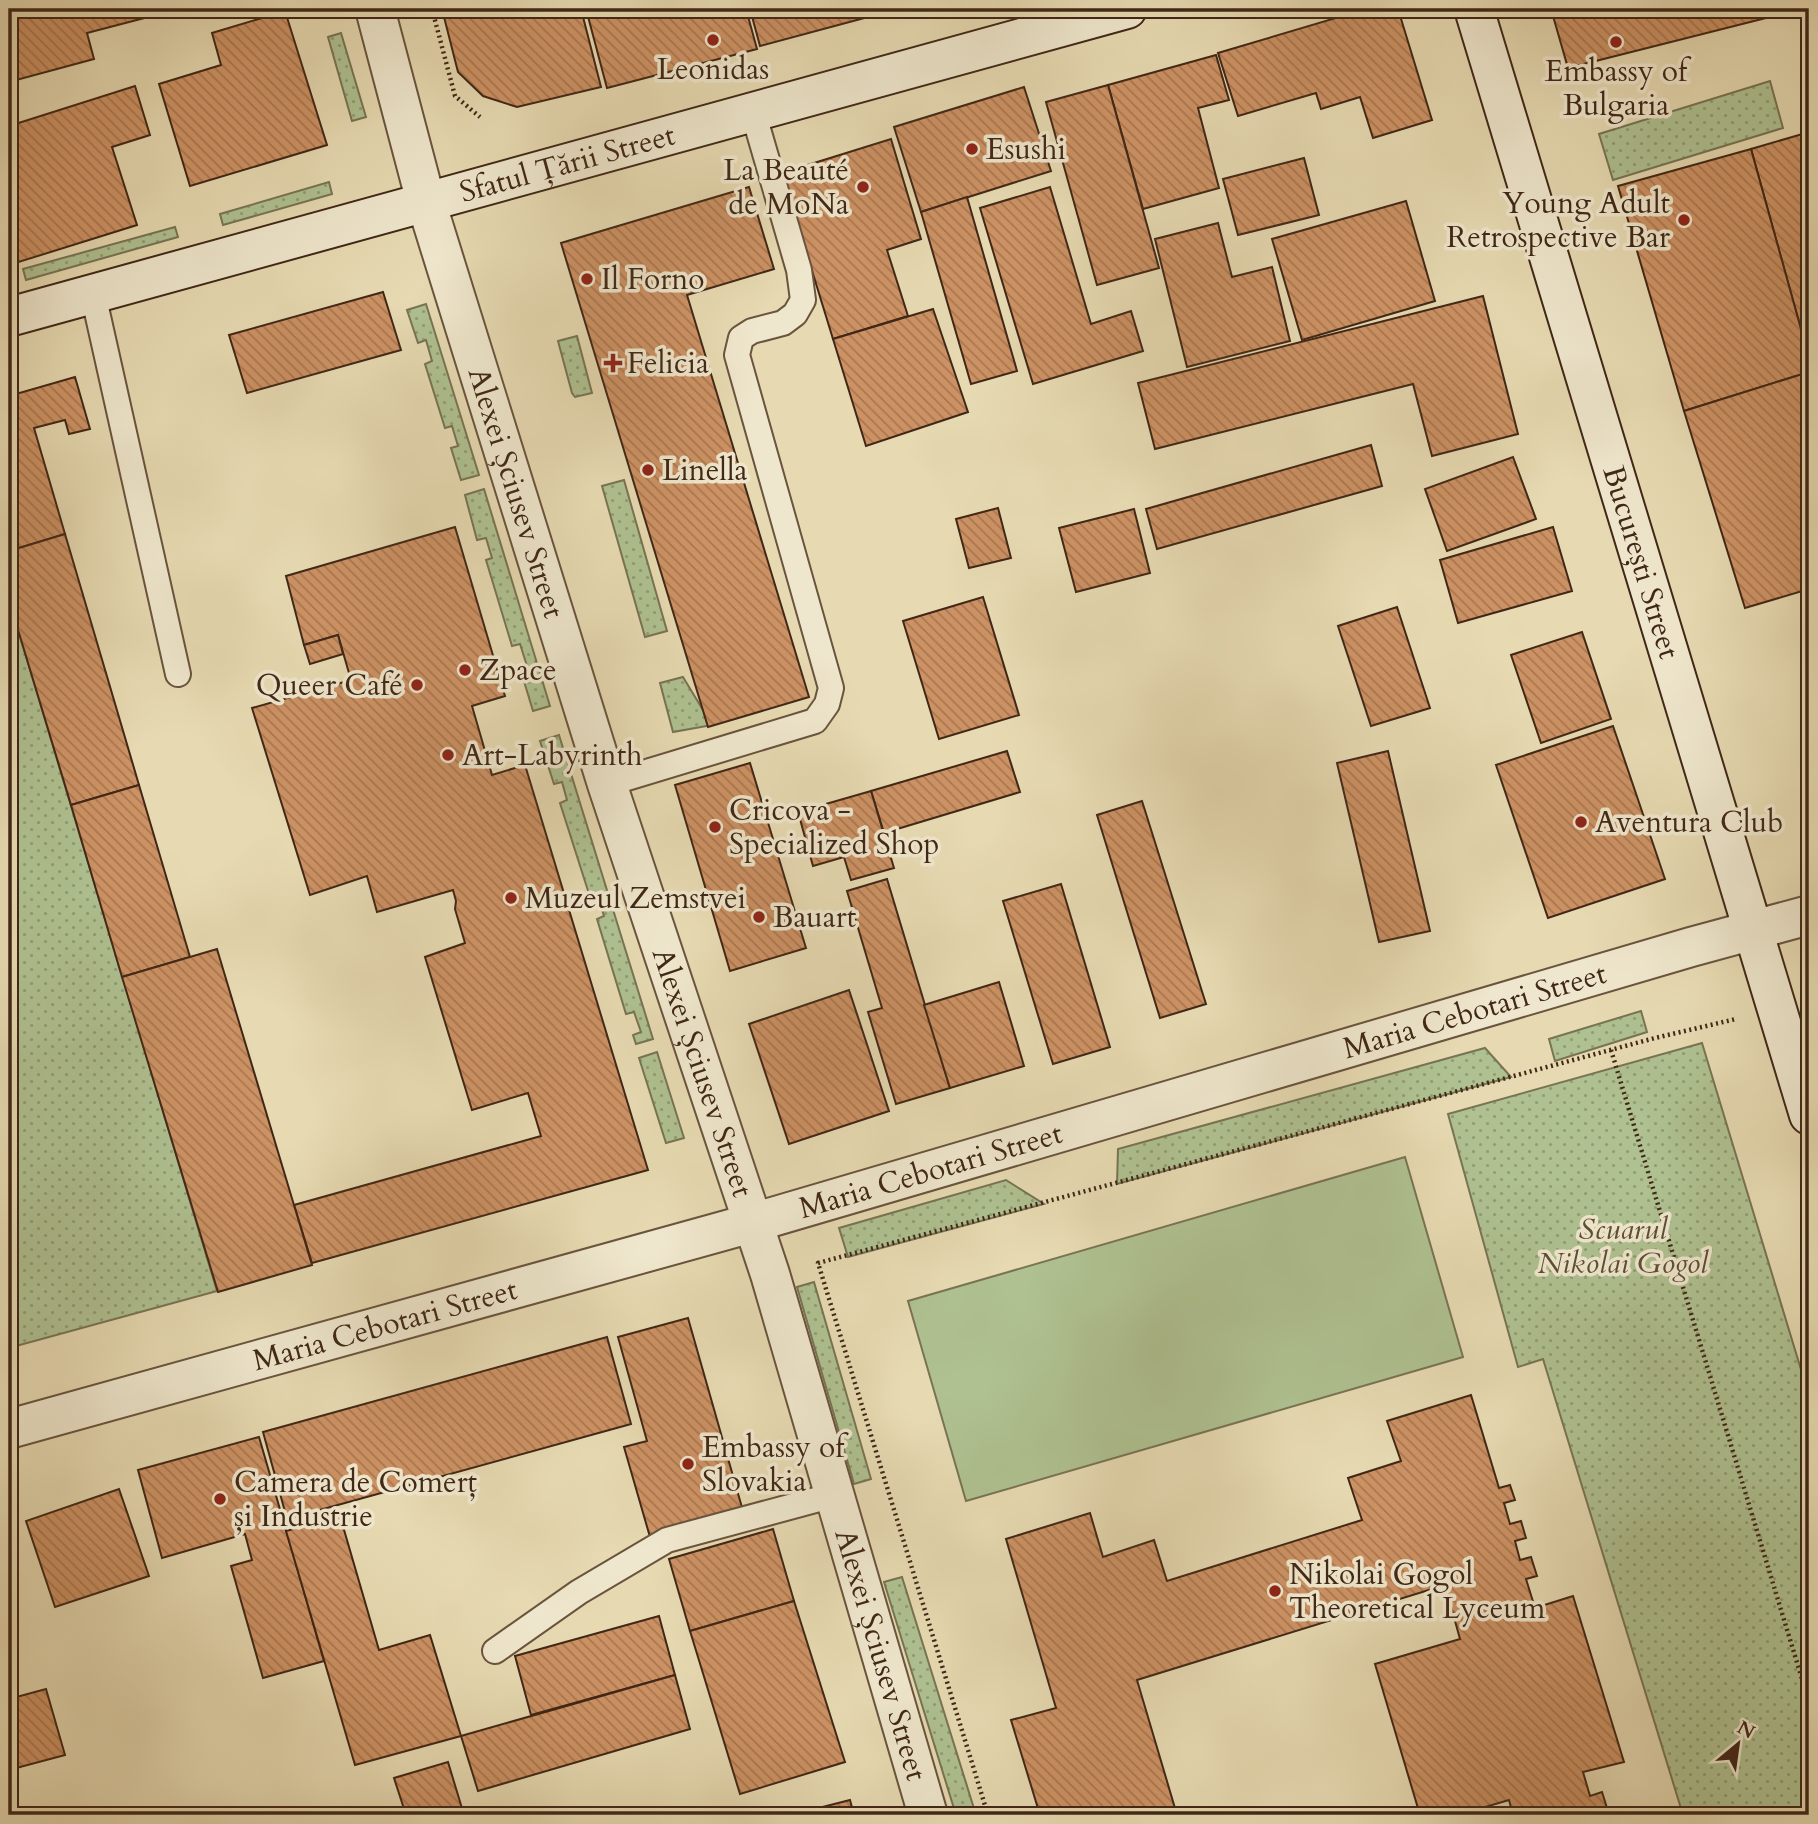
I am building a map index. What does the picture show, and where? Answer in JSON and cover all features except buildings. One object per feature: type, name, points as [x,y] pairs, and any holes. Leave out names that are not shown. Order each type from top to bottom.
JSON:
[{"type":"street","name":"Alexei Șciusev Street","points":[[375,9],[426,202],[607,784],[770,1274],[928,1815]]},
{"type":"street","name":"Sfatul Țării Street","points":[[9,317],[1127,9]]},
{"type":"street","name":"București Street","points":[[1474,9],[1809,1115]]},
{"type":"street","name":"Maria Cebotari Street","points":[[9,1429],[752,1223],[1809,915]]},
{"type":"lane","points":[[607,784],[815,721],[827,704],[831,688],[737,355],[741,338],[751,331],[783,323],[795,314],[803,300],[799,270],[753,112]]},
{"type":"lane","points":[[93,294],[177,674]]},
{"type":"lane","points":[[495,1651],[579,1592],[667,1540],[834,1495]]},
{"type":"path","points":[[432,9],[455,96],[480,117]]},
{"type":"path","points":[[988,1815],[818,1263],[1611,1050],[1715,1023],[1777,1011]]},
{"type":"path","points":[[1611,1050],[1809,1702]]},
{"type":"green space","points":[[341,33],[366,117],[352,121],[328,37]]},
{"type":"green space","points":[[1770,81],[1783,128],[1613,180],[1599,134]]},
{"type":"green space","points":[[329,182],[332,194],[223,225],[220,214]]},
{"type":"green space","points":[[175,227],[178,237],[26,280],[23,269]]},
{"type":"green space","points":[[426,304],[479,475],[461,480],[451,448],[458,446],[452,426],[445,428],[425,364],[432,361],[426,340],[418,343],[407,310]]},
{"type":"green space","points":[[577,336],[592,393],[575,397],[558,341]]},
{"type":"green space","points":[[624,480],[667,631],[645,637],[602,486]]},
{"type":"green space","points":[[484,489],[550,706],[533,711],[520,668],[527,666],[520,644],[512,646],[486,560],[492,558],[486,538],[477,540],[465,495]]},
{"type":"green space","points":[[9,600],[217,1291],[9,1348]]},
{"type":"green space","points":[[683,677],[712,725],[673,732],[660,683]]},
{"type":"green space","points":[[559,735],[653,1039],[636,1044],[633,1035],[641,1032],[634,1012],[626,1014],[597,919],[604,916],[598,896],[590,897],[560,803],[567,800],[562,782],[554,784],[540,741]]},
{"type":"green space","points":[[1641,1011],[1647,1032],[1555,1061],[1549,1039]]},
{"type":"green space","name":"Scuarul Nikolai Gogol","points":[[1702,1043],[1809,1396],[1809,1815],[1683,1815],[1543,1359],[1518,1367],[1448,1114]]},
{"type":"green space","points":[[1485,1048],[1511,1077],[1117,1184],[1118,1149]]},
{"type":"green space","points":[[657,1052],[684,1138],[666,1143],[639,1058]]},
{"type":"green space","points":[[1405,1157],[1463,1357],[966,1501],[908,1301]]},
{"type":"green space","points":[[1006,1180],[1044,1204],[848,1257],[839,1228]]},
{"type":"green space","points":[[814,1282],[871,1479],[854,1484],[797,1287]]},
{"type":"green space","points":[[902,1577],[976,1815],[956,1815],[884,1582]]},
{"type":"place","name":"Leonidas","points":[[713,40]]},
{"type":"place","name":"Embassy of Bulgaria","points":[[1616,42]]},
{"type":"place","name":"Esushi","points":[[972,149]]},
{"type":"place","name":"La Beauté de MoNa","points":[[863,187]]},
{"type":"place","name":"Young Adult Retrospective Bar","points":[[1684,220]]},
{"type":"place","name":"Il Forno","points":[[587,279]]},
{"type":"place","name":"Felicia","points":[[613,363]]},
{"type":"place","name":"Linella","points":[[648,470]]},
{"type":"place","name":"Zpace","points":[[465,670]]},
{"type":"place","name":"Queer Café","points":[[417,685]]},
{"type":"place","name":"Art-Labyrinth","points":[[448,755]]},
{"type":"place","name":"Aventura Club","points":[[1581,822]]},
{"type":"place","name":"Cricova - Specialized Shop","points":[[715,827]]},
{"type":"place","name":"Muzeul Zemstvei","points":[[511,898]]},
{"type":"place","name":"Bauart","points":[[759,917]]},
{"type":"place","name":"Embassy of Slovakia","points":[[688,1464]]},
{"type":"place","name":"Camera de Comerț și Industrie","points":[[220,1499]]},
{"type":"place","name":"Nikolai Gogol Theoretical Lyceum","points":[[1275,1591]]}]
